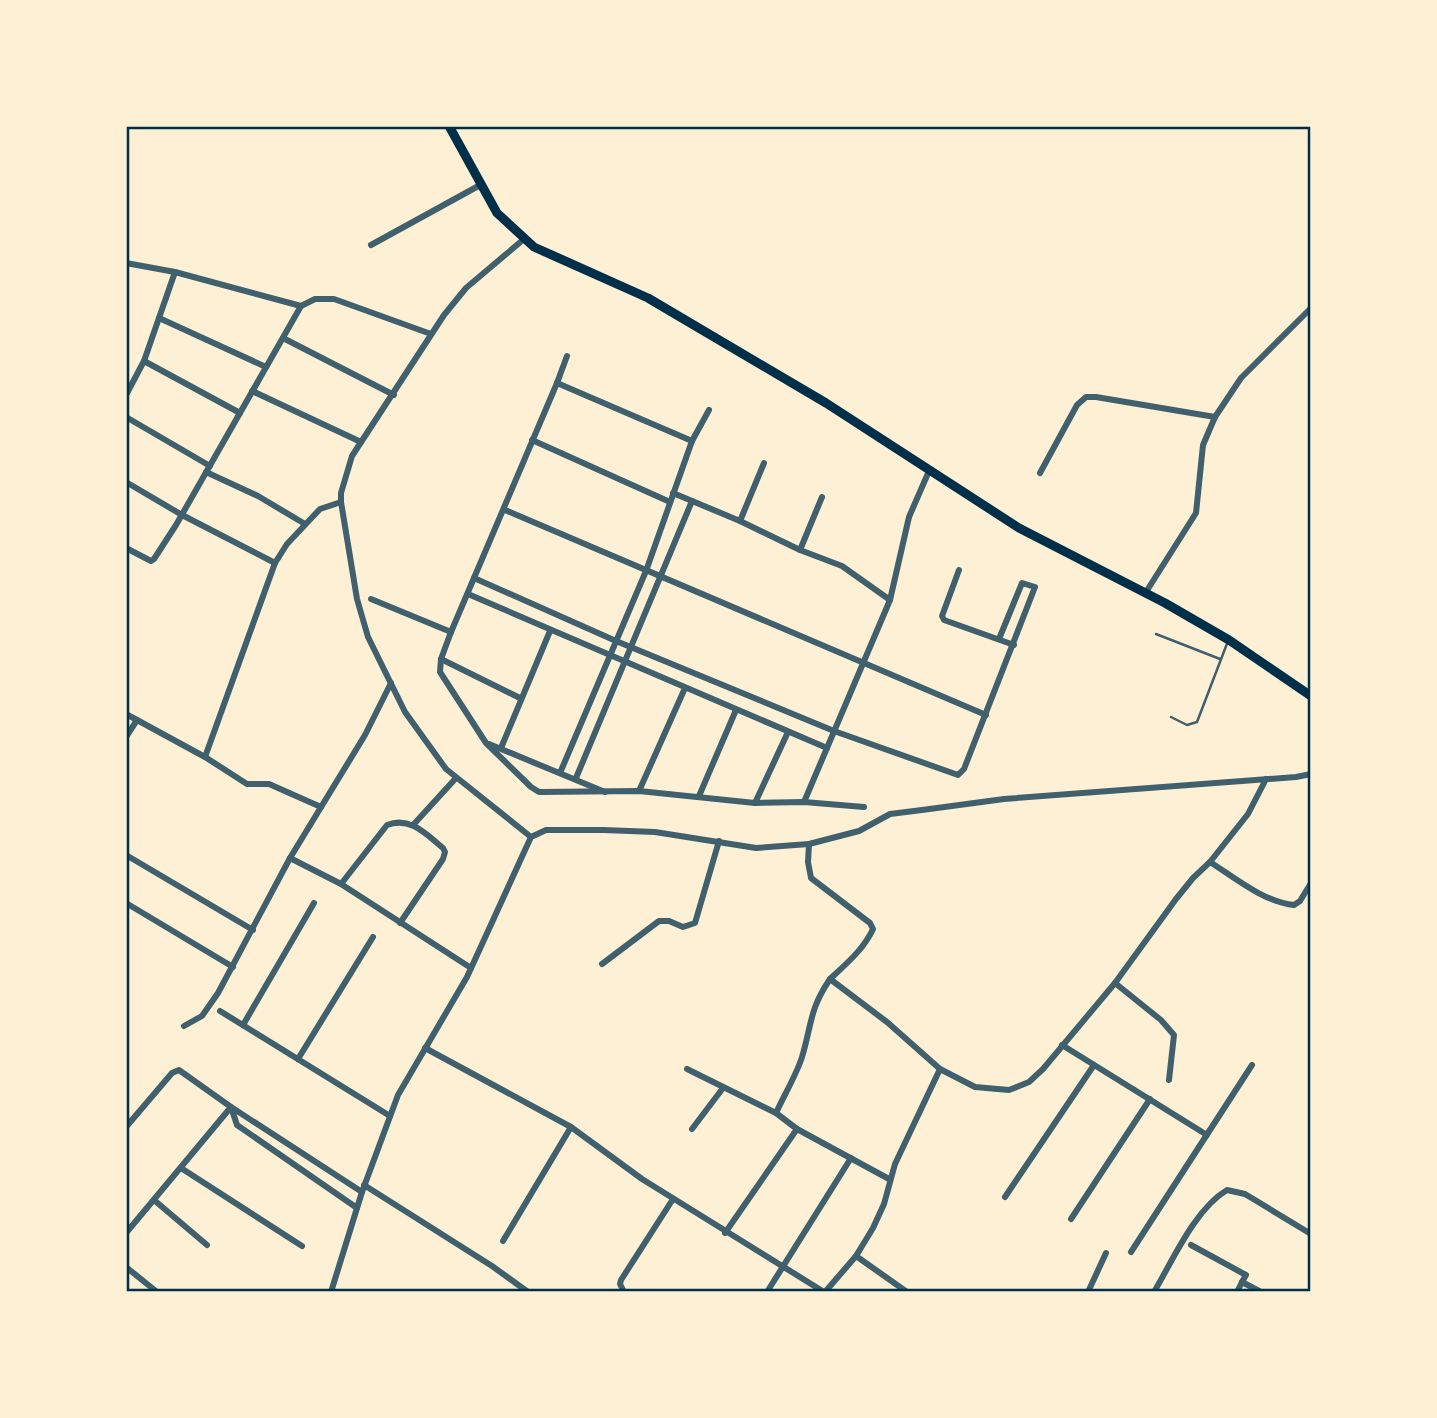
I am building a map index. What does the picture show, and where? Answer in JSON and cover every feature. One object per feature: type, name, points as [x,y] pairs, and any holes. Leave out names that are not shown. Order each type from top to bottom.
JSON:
[{"type":"main road","points":[[449,126],[497,212],[524,239],[544,252],[648,298],[826,403],[1046,543],[1146,592],[1229,640],[1311,696]]},
{"type":"street","points":[[371,245],[482,184]]},
{"type":"street","points":[[524,239],[466,288],[431,334],[352,456],[341,502],[357,599],[368,637],[405,712],[446,769],[531,837]]},
{"type":"street","points":[[126,263],[175,272],[301,306]]},
{"type":"street","points":[[126,395],[144,361],[175,272]]},
{"type":"street","points":[[126,548],[151,561],[154,559],[182,515],[301,306],[315,299],[334,299],[431,334]]},
{"type":"street","points":[[1146,592],[1196,513],[1199,465],[1203,445],[1215,417],[1241,378],[1311,309]]},
{"type":"street","points":[[159,318],[266,367]]},
{"type":"street","points":[[283,338],[394,395]]},
{"type":"street","points":[[567,356],[441,659],[440,672],[486,743],[539,792],[639,791],[755,803],[804,802],[863,807]]},
{"type":"street","points":[[144,361],[240,414]]},
{"type":"street","points":[[558,383],[692,441]]},
{"type":"street","points":[[252,391],[361,442]]},
{"type":"street","points":[[1040,473],[1077,405],[1086,397],[1215,417]]},
{"type":"street","points":[[560,772],[646,571],[692,441],[709,410]]},
{"type":"street","points":[[126,418],[208,469],[305,524]]},
{"type":"street","points":[[532,440],[670,502]]},
{"type":"street","points":[[740,521],[764,463]]},
{"type":"street","points":[[804,802],[890,600],[909,517],[929,471]]},
{"type":"street","points":[[126,482],[182,515],[275,563]]},
{"type":"street","points":[[673,494],[842,566],[890,600]]},
{"type":"street","points":[[800,550],[822,497]]},
{"type":"street","points":[[576,778],[692,501]]},
{"type":"street","points":[[205,757],[275,563],[287,544],[320,509],[341,502]]},
{"type":"street","points":[[505,510],[986,715]]},
{"type":"street","points":[[959,570],[942,616],[944,620],[1014,645]]},
{"type":"street","points":[[474,578],[616,641],[834,731],[958,775],[964,769],[1035,587],[1022,583],[999,639]]},
{"type":"street","points":[[468,594],[827,748]]},
{"type":"street","points":[[372,599],[451,632]]},
{"type":"street","points":[[501,748],[550,631]]},
{"type":"street","points":[[441,659],[520,698]]},
{"type":"street","points":[[184,1026],[202,1017],[233,967],[290,858],[365,734],[391,683]]},
{"type":"street","points":[[639,791],[685,688]]},
{"type":"street","points":[[699,796],[736,710]]},
{"type":"street","points":[[126,714],[205,757],[247,784],[269,784],[321,807]]},
{"type":"street","points":[[126,737],[137,720]]},
{"type":"street","points":[[755,803],[788,732]]},
{"type":"street","points":[[486,743],[607,793]]},
{"type":"street","points":[[331,1292],[363,1189],[398,1095],[471,968],[531,837],[546,830],[603,830],[655,832],[756,848],[809,844],[859,831],[890,814],[1004,799],[1311,774]]},
{"type":"street","points":[[414,824],[456,778]]},
{"type":"street","points":[[830,979],[887,1022],[940,1069],[975,1087],[1009,1090],[1029,1082],[1115,983],[1176,899],[1248,814],[1266,779]]},
{"type":"street","points":[[341,884],[387,824],[414,824],[445,852],[400,923]]},
{"type":"street","points":[[602,964],[659,921],[669,920],[683,928],[695,923],[719,841]]},
{"type":"street","points":[[776,1113],[802,1058],[811,1014],[820,994],[830,979],[869,938],[873,929],[862,916],[811,878],[809,844]]},
{"type":"street","points":[[126,855],[253,930]]},
{"type":"street","points":[[290,858],[341,884],[471,968]]},
{"type":"street","points":[[1210,862],[1251,889],[1286,904],[1294,905],[1300,901],[1311,883]]},
{"type":"street","points":[[126,903],[233,967]]},
{"type":"street","points":[[243,1025],[314,903]]},
{"type":"street","points":[[298,1059],[373,937]]},
{"type":"street","points":[[1115,983],[1161,1020],[1174,1035],[1169,1080]]},
{"type":"street","points":[[220,1011],[390,1116]]},
{"type":"street","points":[[1062,1045],[1207,1135]]},
{"type":"street","points":[[425,1048],[572,1127],[725,1233],[825,1292],[856,1256],[884,1204],[889,1179],[940,1069]]},
{"type":"street","points":[[1005,1197],[1094,1065]]},
{"type":"street","points":[[1131,1252],[1252,1065]]},
{"type":"street","points":[[687,1069],[776,1113],[797,1129],[889,1179]]},
{"type":"street","points":[[126,1127],[172,1073],[179,1070],[231,1107],[492,1266],[528,1292]]},
{"type":"street","points":[[692,1129],[723,1088]]},
{"type":"street","points":[[1071,1219],[1150,1099]]},
{"type":"street","points":[[126,1233],[231,1107]]},
{"type":"street","points":[[231,1107],[237,1125],[357,1208]]},
{"type":"street","points":[[503,1241],[572,1127]]},
{"type":"street","points":[[725,1233],[797,1129]]},
{"type":"street","points":[[767,1292],[851,1158]]},
{"type":"street","points":[[181,1168],[302,1246]]},
{"type":"street","points":[[1154,1292],[1200,1214],[1218,1195],[1227,1190],[1245,1194],[1311,1234]]},
{"type":"street","points":[[624,1292],[621,1280],[673,1199]]},
{"type":"street","points":[[154,1200],[207,1245]]},
{"type":"street","points":[[1191,1245],[1246,1275],[1237,1292]]},
{"type":"street","points":[[1088,1292],[1106,1253]]},
{"type":"street","points":[[856,1256],[907,1292]]},
{"type":"street","points":[[126,1266],[157,1292]]},
{"type":"street","points":[[1242,1282],[1261,1292]]},
{"type":"lane","points":[[1156,634],[1220,659]]},
{"type":"lane","points":[[1171,717],[1187,725],[1197,722],[1229,640]]}]
